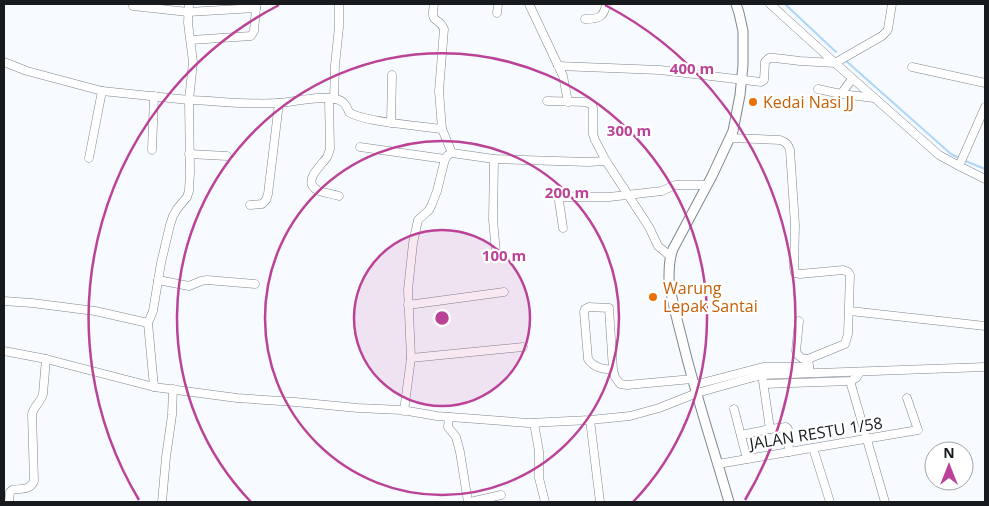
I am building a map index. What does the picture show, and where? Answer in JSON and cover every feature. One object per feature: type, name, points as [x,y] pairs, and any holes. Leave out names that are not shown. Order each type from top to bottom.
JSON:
[{"type":"main road","points":[[728,502],[694,386],[669,281],[670,256],[673,249],[731,138],[742,80],[744,44],[736,4]]},
{"type":"street","points":[[339,4],[330,149],[327,157],[314,172],[312,179],[313,185],[317,190],[339,196]]},
{"type":"street","points":[[434,4],[433,18],[443,25],[444,29],[439,91],[442,129],[452,153]]},
{"type":"street","points":[[497,13],[498,4]]},
{"type":"street","points":[[529,4],[563,76],[568,102]]},
{"type":"street","points":[[585,19],[601,16],[606,4]]},
{"type":"street","points":[[770,4],[938,155],[961,162],[985,178]]},
{"type":"street","points":[[558,66],[660,70],[763,81],[765,78],[765,62],[771,58],[835,64],[882,36],[887,31],[892,4]]},
{"type":"street","points":[[132,6],[189,8],[256,6],[254,31],[251,36],[191,40]]},
{"type":"street","points":[[154,387],[148,323],[153,311],[172,216],[189,191],[189,100],[193,62],[188,23],[189,8]]},
{"type":"street","points":[[4,62],[27,71],[102,91],[241,104],[332,99],[342,101],[352,115],[392,123],[442,129]]},
{"type":"street","points":[[912,67],[985,83]]},
{"type":"street","points":[[392,75],[392,123]]},
{"type":"street","points":[[841,94],[852,79]]},
{"type":"street","points":[[818,89],[874,98]]},
{"type":"street","points":[[89,158],[102,91]]},
{"type":"street","points":[[152,150],[154,96]]},
{"type":"street","points":[[547,101],[586,102],[592,105],[593,134],[606,161],[649,227],[658,246],[670,256]]},
{"type":"street","points":[[250,205],[262,204],[268,194],[279,103]]},
{"type":"street","points":[[961,162],[985,107]]},
{"type":"street","points":[[613,370],[600,369],[591,364],[588,359],[584,312],[588,307],[609,308],[613,370],[615,378],[620,384],[694,386],[762,376],[809,366],[845,344],[848,337],[850,311],[850,275],[848,272],[843,270],[795,273],[795,225],[790,150],[788,145],[780,140],[731,138]]},
{"type":"street","points":[[360,147],[445,159]]},
{"type":"street","points":[[404,411],[411,358],[408,290],[413,243],[418,220],[429,210],[432,204],[445,159],[448,155],[452,153],[494,159],[606,161]]},
{"type":"street","points":[[189,154],[227,156]]},
{"type":"street","points":[[494,159],[493,220],[496,252]]},
{"type":"street","points":[[563,228],[559,201],[563,197],[609,197],[662,191],[675,185],[708,185]]},
{"type":"street","points":[[158,280],[189,286],[207,280],[254,284]]},
{"type":"street","points":[[408,305],[504,292]]},
{"type":"street","points":[[4,301],[95,311],[148,323]]},
{"type":"street","points":[[850,311],[985,326]]},
{"type":"street","points":[[799,321],[796,351],[809,366]]},
{"type":"street","points":[[411,358],[523,347]]},
{"type":"street","points":[[4,351],[46,359],[154,387],[237,398],[534,423],[630,416],[659,408],[694,386],[763,367],[809,366],[860,372],[985,368]]},
{"type":"street","points":[[9,502],[12,490],[28,488],[32,486],[34,481],[32,414],[43,394],[46,359]]},
{"type":"street","points":[[764,384],[850,381],[856,378],[860,372]]},
{"type":"street","points":[[762,376],[770,429]]},
{"type":"street","points":[[850,381],[885,502]]},
{"type":"street","points":[[162,502],[172,415],[173,389]]},
{"type":"street","name":"JALAN RESTU 1/58","points":[[718,464],[918,430],[907,398]]},
{"type":"street","points":[[734,409],[747,459]]},
{"type":"street","points":[[449,417],[448,427],[456,438],[460,452],[469,502],[501,495]]},
{"type":"street","points":[[590,420],[600,502]]},
{"type":"street","points":[[534,423],[539,450],[539,478],[545,502]]},
{"type":"street","points":[[741,435],[786,427],[788,429],[789,452]]},
{"type":"street","points":[[813,448],[830,502]]},
{"type":"waterway","points":[[785,4],[836,52]]},
{"type":"waterway","points":[[845,60],[951,154],[959,158]]},
{"type":"waterway","points":[[963,160],[985,169]]},
{"type":"place","name":"Kedai Nasi JJ","points":[[753,102]]},
{"type":"place","name":"Warung Lepak Santai","points":[[653,297]]}]
